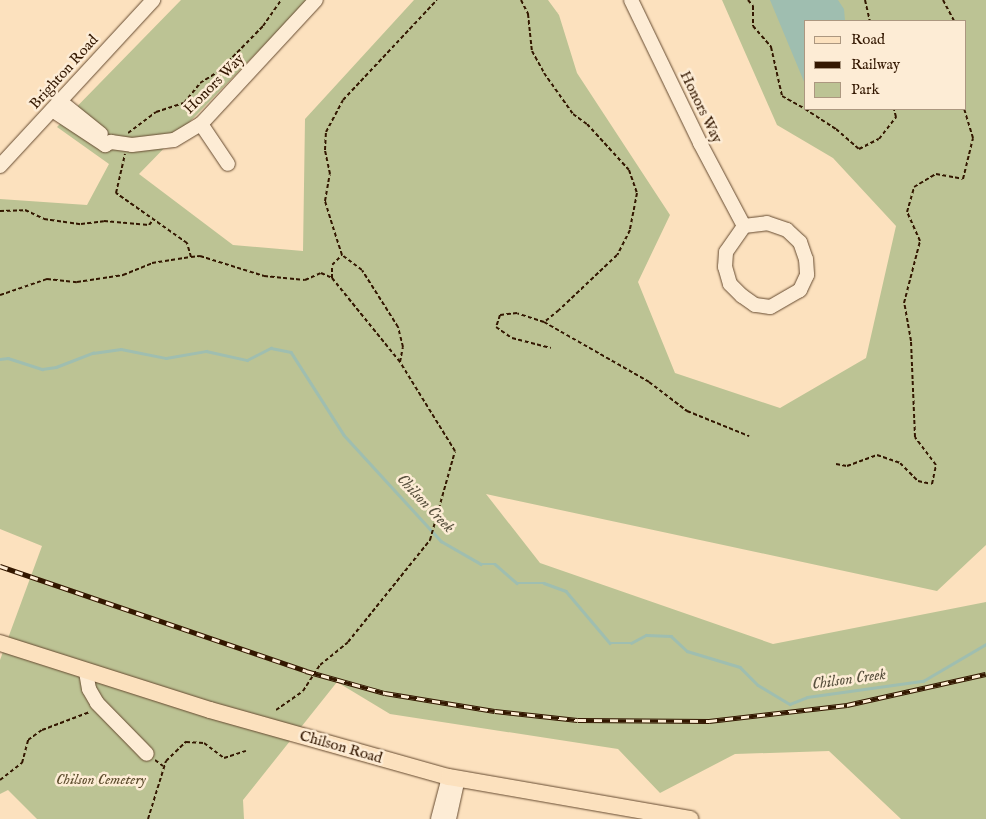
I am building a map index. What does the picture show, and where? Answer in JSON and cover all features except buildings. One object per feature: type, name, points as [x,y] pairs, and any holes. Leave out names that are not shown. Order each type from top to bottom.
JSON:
[{"type":"main road","name":"Chilson Road","points":[[0,644],[86,672],[453,778],[690,819]]},
{"type":"street","name":"Brighton Road","points":[[0,166],[153,0]]},
{"type":"street","name":"Honors Way","points":[[56,106],[111,142],[132,145],[174,140],[200,124],[316,0]]},
{"type":"street","name":"Honors Way","points":[[631,0],[700,143],[744,226]]},
{"type":"street","points":[[200,124],[228,164]]},
{"type":"street","points":[[767,223],[787,230],[800,242],[806,259],[807,275],[800,290],[770,308],[755,305],[730,284],[725,267],[726,252],[744,226],[767,223]]},
{"type":"street","points":[[86,672],[89,689],[102,708],[147,754]]},
{"type":"street","points":[[438,819],[453,778]]},
{"type":"street","points":[[449,819],[453,778]]},
{"type":"path","points":[[128,133],[156,112],[184,103],[200,83],[219,71],[263,26],[281,0]]},
{"type":"path","points":[[400,362],[403,347],[398,327],[362,270],[342,255],[325,201],[330,174],[325,150],[326,132],[343,100],[437,0]]},
{"type":"path","points":[[521,0],[528,14],[532,51],[544,73],[573,114],[587,124],[629,170],[636,193],[630,230],[617,255],[544,322]]},
{"type":"path","points":[[748,0],[753,6],[753,26],[771,47],[782,96],[804,108]]},
{"type":"path","points":[[865,0],[870,20]]},
{"type":"path","points":[[942,0],[953,20]]},
{"type":"path","points":[[807,110],[836,129],[859,150],[878,139],[896,117],[894,110]]},
{"type":"path","points":[[836,464],[847,466],[877,455],[900,463],[918,482],[932,484],[936,465],[916,438],[911,341],[904,303],[920,241],[907,212],[914,187],[936,174],[963,179],[973,138],[964,110]]},
{"type":"path","points":[[126,150],[116,193],[187,243],[192,257]]},
{"type":"path","points":[[0,211],[25,210],[44,219],[81,224],[104,221],[149,224],[154,219]]},
{"type":"path","points":[[332,278],[332,265],[342,255]]},
{"type":"path","points":[[0,295],[47,280],[77,282],[123,275],[152,263],[200,256],[264,276],[305,280],[321,273],[332,278],[358,314],[400,362],[455,451],[430,540],[348,642],[320,665],[303,691],[276,710]]},
{"type":"path","points":[[551,348],[512,338],[496,327],[500,315],[517,313],[544,322],[649,382],[687,411],[749,436]]},
{"type":"path","points":[[0,780],[22,763],[28,740],[42,730],[102,708]]},
{"type":"path","points":[[148,819],[166,762],[186,742],[204,743],[224,758],[246,751]]},
{"type":"green space","name":"Chilson Cemetery","points":[[181,0],[308,0],[139,174],[233,245],[303,251],[305,119],[414,0],[548,0],[559,15],[577,73],[670,215],[638,282],[675,373],[780,408],[866,358],[896,226],[833,158],[777,125],[722,0],[986,0],[986,545],[937,591],[486,494],[540,563],[773,644],[986,602],[986,819],[901,819],[829,751],[735,754],[660,793],[618,749],[390,714],[337,682],[243,800],[244,819],[37,819],[8,790],[0,794],[0,660],[42,546],[0,529],[0,199],[87,205],[109,164],[57,127]]},
{"type":"shaded area","points":[[770,0],[838,0],[844,9],[845,20],[804,20],[804,82]]},
{"type":"waterway","name":"Chilson Creek","points":[[0,359],[8,358],[42,369],[56,367],[93,353],[121,349],[166,358],[206,351],[247,360],[271,348],[291,352],[344,435],[441,541],[481,564],[495,564],[517,583],[544,583],[566,591],[610,643],[631,643],[646,635],[671,636],[687,651],[740,667],[758,685],[790,704],[807,697],[923,681],[986,644]]},
{"type":"railway","points":[[0,566],[306,671],[385,693],[495,711],[578,720],[709,721],[847,705],[986,674]]}]
